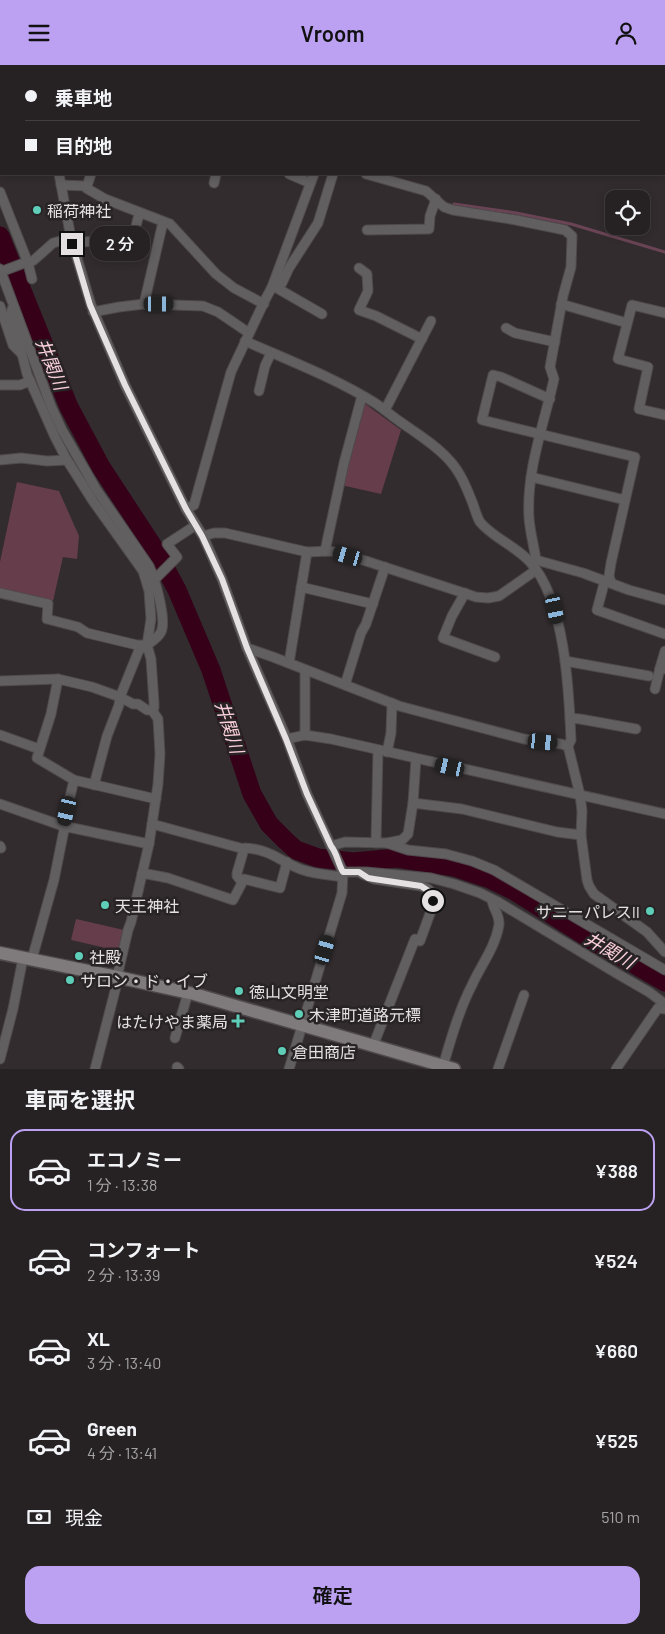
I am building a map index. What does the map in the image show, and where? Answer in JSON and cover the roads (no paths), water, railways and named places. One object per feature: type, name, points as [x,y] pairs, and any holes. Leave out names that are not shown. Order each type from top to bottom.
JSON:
[{"type":"street","points":[[59,175],[72,241],[93,312],[125,385],[222,579],[247,648],[307,794],[342,872],[342,893],[289,1069]]},
{"type":"street","points":[[91,175],[86,188],[106,199],[175,228],[216,274],[234,288],[264,304]]},
{"type":"street","points":[[291,175],[310,183]]},
{"type":"street","points":[[186,509],[194,505],[231,372],[247,337],[274,287],[314,175]]},
{"type":"street","points":[[274,287],[282,283],[289,268],[318,223],[333,175]]},
{"type":"street","points":[[370,175],[426,191],[444,207],[453,210],[516,219],[565,230],[572,237],[571,267],[561,305],[550,367],[554,379],[531,477],[529,519],[535,564],[555,609],[569,685],[571,740],[568,746],[580,795],[582,811],[580,835],[588,886],[594,894],[647,932],[665,952]]},
{"type":"street","points":[[60,185],[87,185]]},
{"type":"street","points":[[0,192],[32,279]]},
{"type":"street","points":[[367,230],[429,229],[430,216],[436,199]]},
{"type":"street","points":[[94,785],[107,735],[139,650],[159,635],[163,627],[158,577],[96,489],[62,429],[51,406],[12,304],[2,271],[34,260],[53,243],[131,238],[140,213]]},
{"type":"street","points":[[144,304],[163,222]]},
{"type":"street","points":[[359,268],[367,274],[368,291],[359,311],[376,316],[422,339]]},
{"type":"street","points":[[274,287],[322,314]]},
{"type":"street","points":[[12,304],[11,315],[30,381],[54,437],[93,501],[143,571],[148,591],[151,619],[146,645],[150,659],[155,706],[152,710]]},
{"type":"street","points":[[93,312],[144,304],[203,306],[218,312],[247,337],[271,353],[362,396],[385,410],[434,446],[451,461],[464,480],[479,521],[535,564],[608,581],[665,600]]},
{"type":"street","points":[[561,305],[627,323]]},
{"type":"street","points":[[665,313],[632,305],[618,359],[648,367],[639,409],[665,415]]},
{"type":"street","points":[[0,306],[13,345],[22,354]]},
{"type":"street","points":[[385,410],[431,321]]},
{"type":"street","points":[[506,328],[515,333],[555,342]]},
{"type":"street","points":[[259,391],[265,365],[271,353]]},
{"type":"street","points":[[550,399],[493,375],[482,420],[635,457],[610,563],[608,581],[597,610],[665,635]]},
{"type":"street","points":[[0,385],[20,385],[30,381]]},
{"type":"street","points":[[325,551],[344,463],[362,396]]},
{"type":"street","points":[[0,460],[20,458],[47,461],[67,460]]},
{"type":"street","points":[[531,477],[625,500]]},
{"type":"street","points":[[158,577],[176,557],[167,544],[196,525]]},
{"type":"street","points":[[202,536],[225,533],[307,552],[330,551],[488,598],[499,596],[535,564]]},
{"type":"street","points":[[289,663],[307,552]]},
{"type":"street","points":[[345,685],[361,633],[366,624],[385,567]]},
{"type":"street","points":[[301,587],[373,604]]},
{"type":"street","points":[[0,593],[48,604],[47,619],[78,627],[87,633],[137,645],[146,645]]},
{"type":"street","points":[[466,593],[452,616],[443,638],[495,657]]},
{"type":"street","points":[[247,648],[392,703],[524,739],[562,743],[568,746]]},
{"type":"street","points":[[655,689],[663,669],[665,651]]},
{"type":"street","points":[[565,661],[649,676]]},
{"type":"street","points":[[305,735],[306,670]]},
{"type":"street","points":[[0,681],[58,679],[92,687],[138,704],[147,710],[152,710]]},
{"type":"street","points":[[58,679],[51,714],[39,749],[38,760],[74,780],[156,799]]},
{"type":"street","points":[[376,843],[383,751],[391,733],[392,703]]},
{"type":"street","points":[[95,1069],[149,843],[156,799],[159,745],[158,719],[152,710]]},
{"type":"street","points":[[570,719],[636,729]]},
{"type":"street","points":[[0,735],[39,749]]},
{"type":"street","points":[[286,739],[305,735],[331,739],[665,814]]},
{"type":"street","points":[[332,848],[345,842],[387,843],[402,840],[407,836],[411,823],[416,759]]},
{"type":"street","points":[[0,1059],[28,958],[54,880],[64,830],[63,826],[74,780]]},
{"type":"street","points":[[413,803],[462,809],[557,832],[580,835]]},
{"type":"street","points":[[0,804],[63,826],[149,843]]},
{"type":"street","points":[[152,824],[244,849],[250,848],[264,851],[303,870],[431,878],[454,884],[492,900],[649,991],[665,1004]]},
{"type":"street","points":[[387,843],[408,850],[446,854],[472,861],[494,871],[665,970]]},
{"type":"street","points":[[242,882],[237,873],[244,849]]},
{"type":"street","points":[[142,873],[168,878],[232,899],[244,879],[280,888],[287,861]]},
{"type":"street","points":[[359,872],[368,878],[421,886],[428,889],[434,895],[430,914],[420,941],[415,939],[373,1046]]},
{"type":"street","points":[[0,953],[188,993],[246,1008],[444,1067],[471,986],[492,949],[499,925],[492,900]]},
{"type":"street","points":[[176,1038],[188,993]]},
{"type":"street","points":[[498,1069],[524,995]]},
{"type":"street","points":[[616,1069],[658,1007],[665,1009]]},
{"type":"waterway","points":[[454,204],[516,213],[571,224],[665,252]]},
{"type":"waterway","name":"井関川","points":[[0,236],[69,407],[101,467],[156,551],[177,590],[211,670],[252,794],[269,824],[296,850],[318,858],[353,862],[397,858],[454,867],[490,879],[516,892],[598,944],[665,982]]},
{"type":"place","name":"稲荷神社","points":[[37,210]]},
{"type":"place","name":"天王神社","points":[[105,905]]},
{"type":"place","name":"サニーパレスII","points":[[650,911]]},
{"type":"place","name":"社殿","points":[[79,956]]},
{"type":"place","name":"サロン・ド・イブ","points":[[70,980]]},
{"type":"place","name":"徳山文明堂","points":[[239,991]]},
{"type":"place","name":"木津町道路元標","points":[[299,1014]]},
{"type":"place","name":"はたけやま薬局","points":[[238,1021]]},
{"type":"place","name":"倉田商店","points":[[282,1051]]}]
